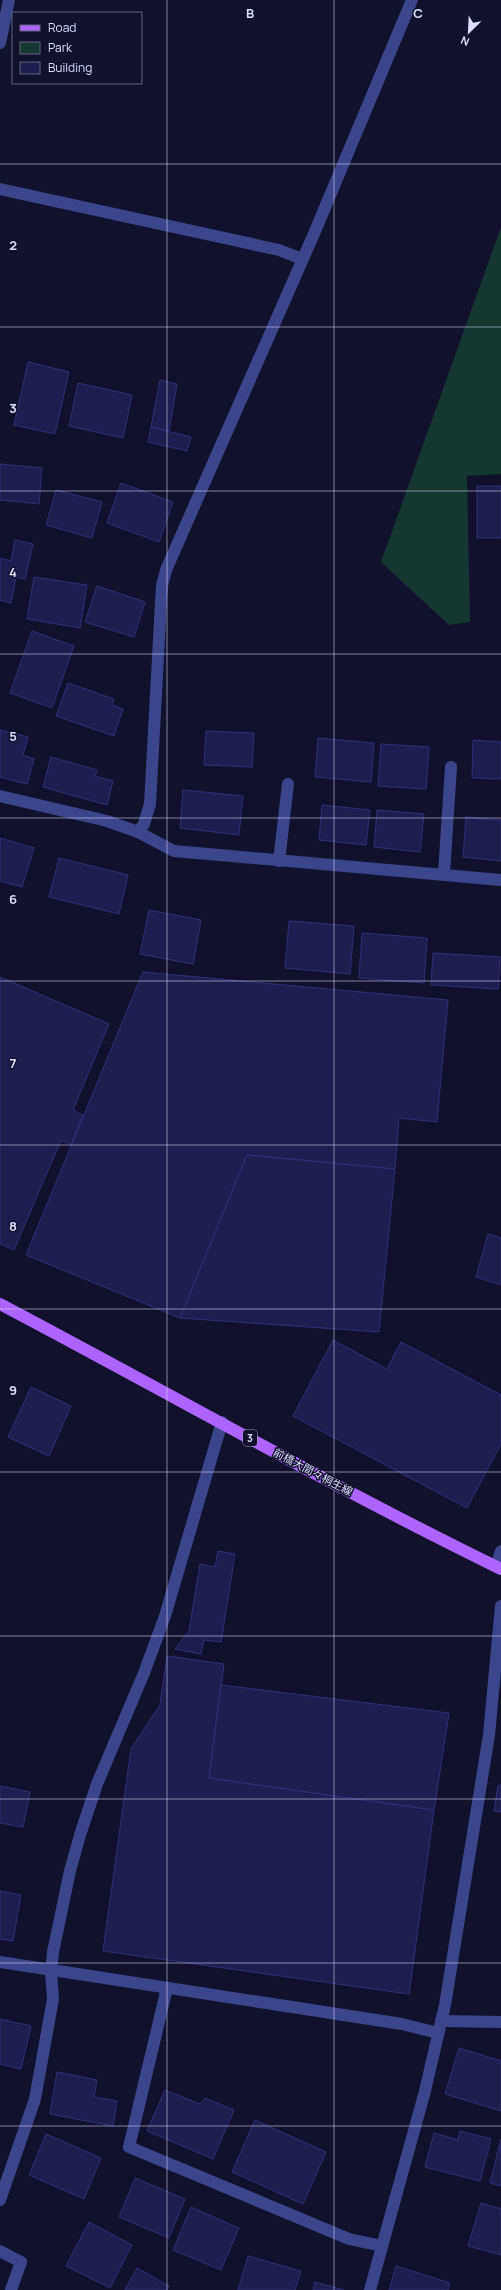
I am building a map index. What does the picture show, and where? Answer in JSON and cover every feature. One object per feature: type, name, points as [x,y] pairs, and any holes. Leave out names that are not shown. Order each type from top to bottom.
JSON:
[{"type":"main road","name":"前橋大間々桐生線","points":[[0,1304],[222,1422],[288,1460],[498,1568]]},
{"type":"street","points":[[0,43],[9,0]]},
{"type":"street","points":[[138,832],[146,819],[150,804],[162,586],[169,563],[302,258],[313,236],[412,0]]},
{"type":"street","points":[[0,189],[279,250],[302,258]]},
{"type":"street","points":[[444,874],[451,767]]},
{"type":"street","points":[[279,861],[288,784]]},
{"type":"street","points":[[0,796],[107,821],[138,832],[174,850],[279,861],[501,880]]},
{"type":"street","points":[[0,2200],[35,2099],[53,1999],[51,1972],[53,1952],[70,1871],[88,1807],[142,1680],[165,1616],[222,1422]]},
{"type":"street","points":[[498,1568],[501,1550]]},
{"type":"street","points":[[370,2290],[425,2092],[441,2021],[476,1826],[489,1735],[501,1606]]},
{"type":"street","points":[[0,1962],[51,1972],[402,2024],[438,2033]]},
{"type":"street","points":[[167,1988],[129,2147],[350,2239],[382,2246]]},
{"type":"street","points":[[441,2021],[501,2022]]},
{"type":"street","points":[[0,2251],[21,2262],[11,2290]]},
{"type":"green space","points":[[501,227],[501,474],[467,476],[470,622],[449,625],[381,562]]},
{"type":"building","points":[[28,362],[69,372],[55,434],[14,425]]},
{"type":"building","points":[[160,380],[177,384],[169,431],[151,427]]},
{"type":"building","points":[[78,383],[132,395],[123,438],[69,426]]},
{"type":"building","points":[[151,427],[191,437],[187,451],[148,442]]},
{"type":"building","points":[[0,464],[42,468],[39,504],[0,500]]},
{"type":"building","points":[[121,483],[173,502],[159,542],[107,523]]},
{"type":"building","points":[[477,486],[501,486],[501,538],[477,538]]},
{"type":"building","points":[[56,490],[102,502],[92,538],[46,525]]},
{"type":"building","points":[[15,540],[33,544],[25,579],[16,577],[11,603],[0,600],[0,558],[11,561]]},
{"type":"building","points":[[34,577],[87,585],[80,628],[27,619]]},
{"type":"building","points":[[97,586],[145,602],[134,637],[85,622]]},
{"type":"building","points":[[32,631],[74,646],[52,708],[10,693]]},
{"type":"building","points":[[68,683],[114,699],[112,705],[123,709],[114,736],[56,716]]},
{"type":"building","points":[[0,730],[28,737],[23,755],[34,759],[27,784],[0,777]]},
{"type":"building","points":[[206,731],[254,733],[252,767],[204,765]]},
{"type":"building","points":[[318,738],[374,743],[371,782],[315,777]]},
{"type":"building","points":[[473,740],[501,742],[501,779],[472,778]]},
{"type":"building","points":[[381,744],[429,747],[426,789],[378,786]]},
{"type":"building","points":[[51,757],[97,770],[95,776],[113,781],[107,805],[43,787]]},
{"type":"building","points":[[183,790],[243,796],[239,835],[180,828]]},
{"type":"building","points":[[322,805],[370,810],[366,845],[319,840]]},
{"type":"building","points":[[377,810],[424,814],[420,852],[374,847]]},
{"type":"building","points":[[466,817],[501,820],[501,861],[463,857]]},
{"type":"building","points":[[0,838],[34,848],[22,887],[0,881]]},
{"type":"building","points":[[59,858],[128,875],[119,914],[49,897]]},
{"type":"building","points":[[149,910],[201,920],[193,964],[140,954]]},
{"type":"building","points":[[289,921],[354,926],[350,974],[285,968]]},
{"type":"building","points":[[362,933],[427,938],[424,983],[359,978]]},
{"type":"building","points":[[433,953],[500,957],[498,989],[431,985]]},
{"type":"building","points":[[143,972],[448,1000],[437,1122],[399,1118],[395,1169],[247,1155],[180,1318],[26,1255]]},
{"type":"building","points":[[0,977],[109,1024],[73,1110],[83,1115],[71,1145],[61,1140],[14,1250],[0,1244]]},
{"type":"building","points":[[247,1155],[395,1169],[379,1332],[180,1318]]},
{"type":"building","points":[[488,1234],[501,1238],[501,1285],[476,1277]]},
{"type":"building","points":[[333,1340],[387,1369],[401,1342],[501,1395],[501,1444],[467,1508],[293,1416]]},
{"type":"building","points":[[31,1387],[71,1406],[49,1456],[8,1437]]},
{"type":"building","points":[[218,1551],[235,1554],[221,1642],[204,1640],[201,1654],[175,1649],[189,1631],[200,1564],[215,1567]]},
{"type":"building","points":[[167,1656],[224,1664],[209,1778],[434,1810],[409,1994],[103,1951],[131,1749],[160,1705]]},
{"type":"building","points":[[221,1685],[449,1713],[434,1810],[209,1778]]},
{"type":"building","points":[[498,1785],[501,1785],[501,1812],[494,1811]]},
{"type":"building","points":[[0,1786],[30,1792],[23,1827],[0,1823]]},
{"type":"building","points":[[0,1891],[21,1895],[13,1941],[0,1939]]},
{"type":"building","points":[[0,2019],[31,2026],[21,2069],[0,2064]]},
{"type":"building","points":[[459,2048],[501,2061],[501,2111],[445,2094]]},
{"type":"building","points":[[57,2072],[97,2080],[94,2097],[117,2101],[113,2126],[50,2114]]},
{"type":"building","points":[[165,2090],[200,2104],[205,2098],[234,2110],[213,2159],[147,2131]]},
{"type":"building","points":[[255,2120],[326,2152],[303,2204],[232,2172]]},
{"type":"building","points":[[460,2131],[491,2139],[480,2181],[425,2167],[434,2133],[458,2140]]},
{"type":"building","points":[[46,2134],[101,2158],[84,2199],[29,2175]]},
{"type":"building","points":[[501,2139],[501,2186],[490,2183]]},
{"type":"building","points":[[135,2178],[185,2199],[169,2238],[119,2217]]},
{"type":"building","points":[[481,2203],[501,2209],[501,2255],[468,2246]]},
{"type":"building","points":[[191,2207],[239,2228],[221,2270],[173,2250]]},
{"type":"building","points":[[89,2222],[132,2245],[110,2288],[66,2266]]},
{"type":"building","points":[[248,2256],[301,2271],[295,2290],[238,2290]]},
{"type":"building","points":[[396,2266],[450,2283],[448,2290],[389,2290]]},
{"type":"building","points":[[137,2268],[169,2286],[167,2290],[125,2290]]},
{"type":"building","points":[[315,2282],[344,2290],[313,2290]]}]
